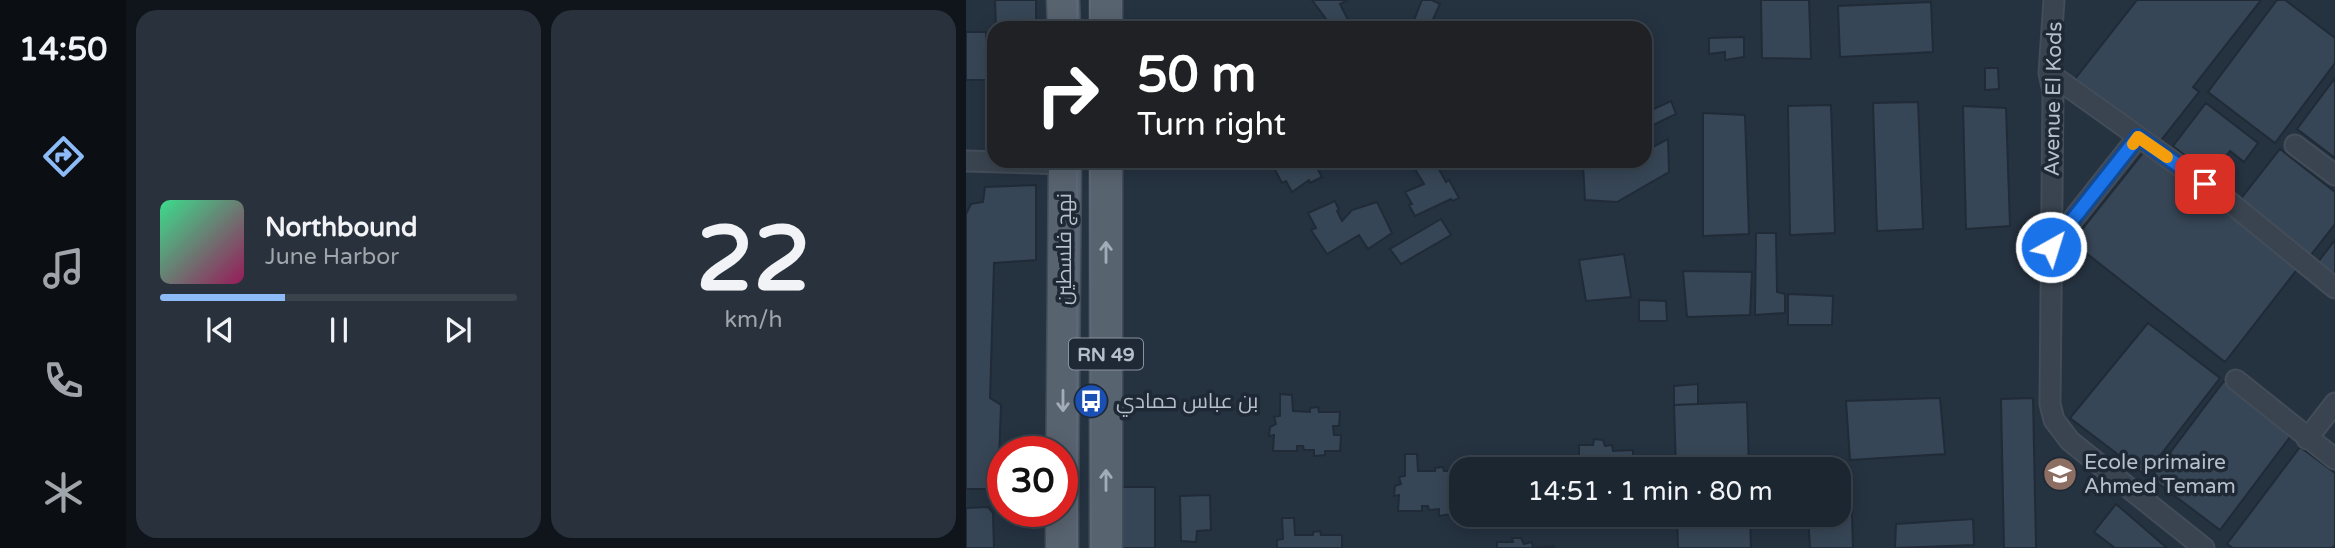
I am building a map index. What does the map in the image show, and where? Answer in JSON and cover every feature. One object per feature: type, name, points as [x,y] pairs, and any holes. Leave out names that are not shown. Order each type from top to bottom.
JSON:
[{"type":"main road","points":[[1063,0],[1064,21]]},
{"type":"main road","points":[[1106,0],[1106,21]]},
{"type":"main road","name":"نهج فلسطين","points":[[1063,436],[1065,168]]},
{"type":"main road","name":"RN 49","points":[[1106,168],[1106,548]]},
{"type":"main road","points":[[1062,527],[1062,548]]},
{"type":"street","name":"Avenue El Kods","points":[[2054,0],[2049,73],[2053,92],[2050,404],[2054,420],[2070,441],[2204,548]]},
{"type":"street","points":[[2049,73],[2227,200],[2335,288]]},
{"type":"street","points":[[2051,247],[2138,137]]},
{"type":"street","points":[[2295,145],[2335,175]]},
{"type":"street","points":[[966,161],[987,161]]},
{"type":"street","points":[[2236,380],[2335,459]]},
{"type":"street","points":[[2307,439],[2335,403]]},
{"type":"building","points":[[995,0],[1036,0],[1036,21],[996,21]]},
{"type":"building","points":[[1312,0],[1348,0],[1340,4],[1348,21],[1328,21]]},
{"type":"building","points":[[1422,0],[1432,0],[1440,4],[1432,21],[1414,21]]},
{"type":"building","points":[[1761,0],[1809,0],[1811,59],[1762,58]]},
{"type":"building","points":[[2137,0],[2261,0],[2193,87],[2199,92],[2158,144],[2075,79]]},
{"type":"building","points":[[2277,0],[2285,0],[2335,38],[2335,63],[2275,143],[2208,92]]},
{"type":"building","points":[[1931,2],[1933,52],[1840,57],[1838,6]]},
{"type":"building","points":[[966,32],[986,32],[986,80],[966,80]]},
{"type":"building","points":[[1744,37],[1744,57],[1725,60],[1725,52],[1709,54],[1709,38]]},
{"type":"building","points":[[1985,68],[1998,68],[1999,89],[1985,90]]},
{"type":"building","points":[[2335,78],[2335,158],[2297,129]]},
{"type":"building","points":[[1671,101],[1676,114],[1652,126],[1652,110]]},
{"type":"building","points":[[1918,102],[1923,229],[1877,231],[1873,103]]},
{"type":"building","points":[[2206,103],[2258,143],[2244,162],[2230,151],[2211,176],[2173,146]]},
{"type":"building","points":[[1831,105],[1835,233],[1790,235],[1788,106]]},
{"type":"building","points":[[1963,106],[2006,108],[2010,226],[1966,229]]},
{"type":"building","points":[[1703,113],[1745,115],[1749,234],[1703,236]]},
{"type":"building","points":[[1668,139],[1669,172],[1617,202],[1585,200],[1583,168],[1652,168],[1652,147]]},
{"type":"building","points":[[2147,148],[2299,267],[2225,362],[2072,242]]},
{"type":"building","points":[[2280,149],[2335,192],[2335,224],[2310,256],[2239,201]]},
{"type":"building","points":[[1274,168],[1317,168],[1322,177],[1310,183],[1309,180],[1292,192],[1286,181],[1282,183]]},
{"type":"building","points":[[1414,168],[1438,168],[1459,198],[1453,201],[1451,199],[1415,216],[1405,192],[1424,184]]},
{"type":"building","points":[[1036,185],[1036,260],[994,263],[990,398],[1001,405],[1000,436],[987,436],[987,489],[966,489],[966,214],[971,204],[983,202],[985,187]]},
{"type":"building","points":[[1335,201],[1342,221],[1352,210],[1377,202],[1392,233],[1368,249],[1359,235],[1327,254],[1311,230],[1316,228],[1308,213]]},
{"type":"building","points":[[1441,219],[1451,235],[1401,264],[1390,249]]},
{"type":"building","points":[[1756,233],[1776,233],[1777,292],[1785,294],[1785,313],[1755,315]]},
{"type":"building","points":[[2335,240],[2335,275],[2318,262]]},
{"type":"building","points":[[1624,254],[1631,297],[1586,301],[1579,260]]},
{"type":"building","points":[[1683,271],[1752,272],[1750,315],[1687,317]]},
{"type":"building","points":[[1788,294],[1833,296],[1832,325],[1788,325]]},
{"type":"building","points":[[1639,300],[1666,301],[1667,321],[1639,321]]},
{"type":"building","points":[[2148,323],[2220,378],[2145,475],[2070,418]]},
{"type":"building","points":[[2224,381],[2293,433],[2220,530],[2151,478]]},
{"type":"building","points":[[1698,384],[1698,404],[1674,405],[1674,386]]},
{"type":"building","points":[[1280,394],[1292,395],[1293,411],[1310,412],[1310,408],[1318,407],[1319,412],[1340,412],[1339,426],[1333,426],[1334,435],[1341,435],[1340,451],[1325,451],[1325,455],[1314,456],[1314,450],[1304,450],[1303,446],[1297,446],[1297,451],[1273,451],[1274,435],[1269,436],[1270,427],[1276,424],[1274,417],[1280,416]]},
{"type":"building","points":[[1940,398],[1945,454],[1851,460],[1846,401]]},
{"type":"building","points":[[2033,398],[2036,548],[2004,548],[2001,399]]},
{"type":"building","points":[[1747,402],[1749,457],[1676,457],[1674,405]]},
{"type":"building","points":[[1594,439],[1603,440],[1605,446],[1612,445],[1613,451],[1633,450],[1633,457],[1579,457],[1579,445],[1593,445]]},
{"type":"building","points":[[2300,447],[2335,473],[2335,545],[2332,548],[2233,548],[2227,544]]},
{"type":"building","points":[[1405,454],[1417,454],[1418,471],[1435,471],[1435,468],[1443,467],[1444,471],[1449,471],[1449,514],[1439,516],[1439,509],[1429,510],[1428,506],[1422,506],[1422,511],[1398,511],[1399,495],[1394,496],[1395,486],[1401,484],[1399,477],[1405,476]]},
{"type":"building","points":[[1851,483],[1853,548],[1810,548],[1809,527],[1851,527]]},
{"type":"building","points":[[1113,487],[1155,487],[1155,548],[1114,548]]},
{"type":"building","points":[[1210,495],[1211,530],[1197,531],[1196,542],[1181,541],[1180,496]]},
{"type":"building","points":[[2116,504],[2167,548],[2115,548],[2094,532]]},
{"type":"building","points":[[987,507],[987,527],[993,527],[994,548],[966,548],[966,508]]},
{"type":"building","points":[[1282,518],[1294,518],[1295,535],[1313,535],[1313,532],[1320,531],[1321,535],[1342,535],[1342,548],[1277,548],[1277,540],[1283,539]]},
{"type":"building","points":[[1973,519],[1974,545],[1895,548],[1896,524]]},
{"type":"building","points":[[1677,527],[1750,527],[1751,548],[1678,548]]},
{"type":"building","points":[[1512,538],[1521,538],[1524,544],[1532,542],[1533,548],[1497,548],[1497,542],[1513,542]]},
{"type":"tram line","points":[[1077,0],[1077,21]]},
{"type":"tram line","points":[[1090,0],[1090,21]]},
{"type":"tram line","points":[[1077,168],[1077,548]]},
{"type":"tram line","points":[[1090,168],[1091,548]]},
{"type":"slow traffic","points":[[2133,144],[2138,137],[2167,157]]},
{"type":"place","name":"بن عباس حمادي","points":[[1091,401]]},
{"type":"place","name":"Ecole primaire Ahmed Temam","points":[[2060,474]]},
{"type":"route","points":[[2051,247],[2138,137],[2205,184]]}]
